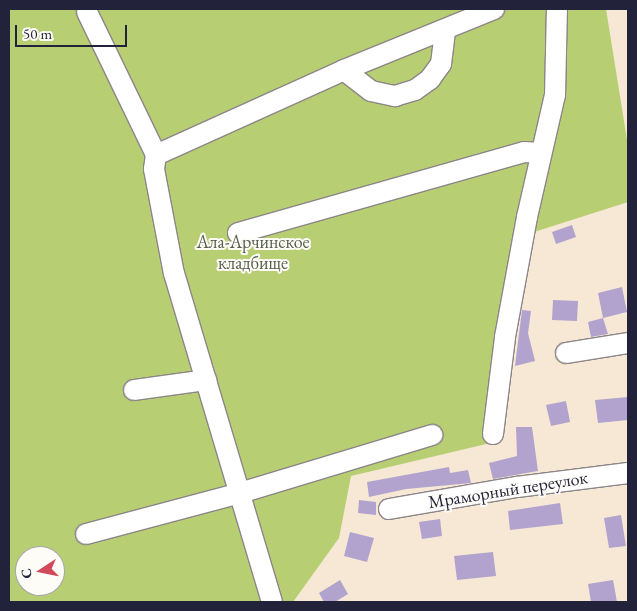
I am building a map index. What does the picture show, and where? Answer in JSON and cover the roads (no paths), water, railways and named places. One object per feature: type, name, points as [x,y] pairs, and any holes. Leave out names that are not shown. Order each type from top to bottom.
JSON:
[{"type":"street","points":[[156,155],[344,70],[494,9]]},
{"type":"street","points":[[493,434],[505,337],[541,153],[555,95],[557,9]]},
{"type":"street","points":[[87,12],[156,155],[154,169],[174,274],[272,602]]},
{"type":"street","points":[[344,70],[371,91],[395,96],[415,90],[430,79],[441,64],[445,30]]},
{"type":"street","points":[[238,233],[524,152],[541,153]]},
{"type":"street","points":[[566,353],[628,343]]},
{"type":"street","points":[[134,390],[206,380]]},
{"type":"street","points":[[86,534],[240,493],[432,435]]},
{"type":"street","name":"Мраморный переулок","points":[[389,509],[517,487],[628,473]]},
{"type":"park label","name":"Ала-Арчинское кладбище","points":[[253,253]]}]
